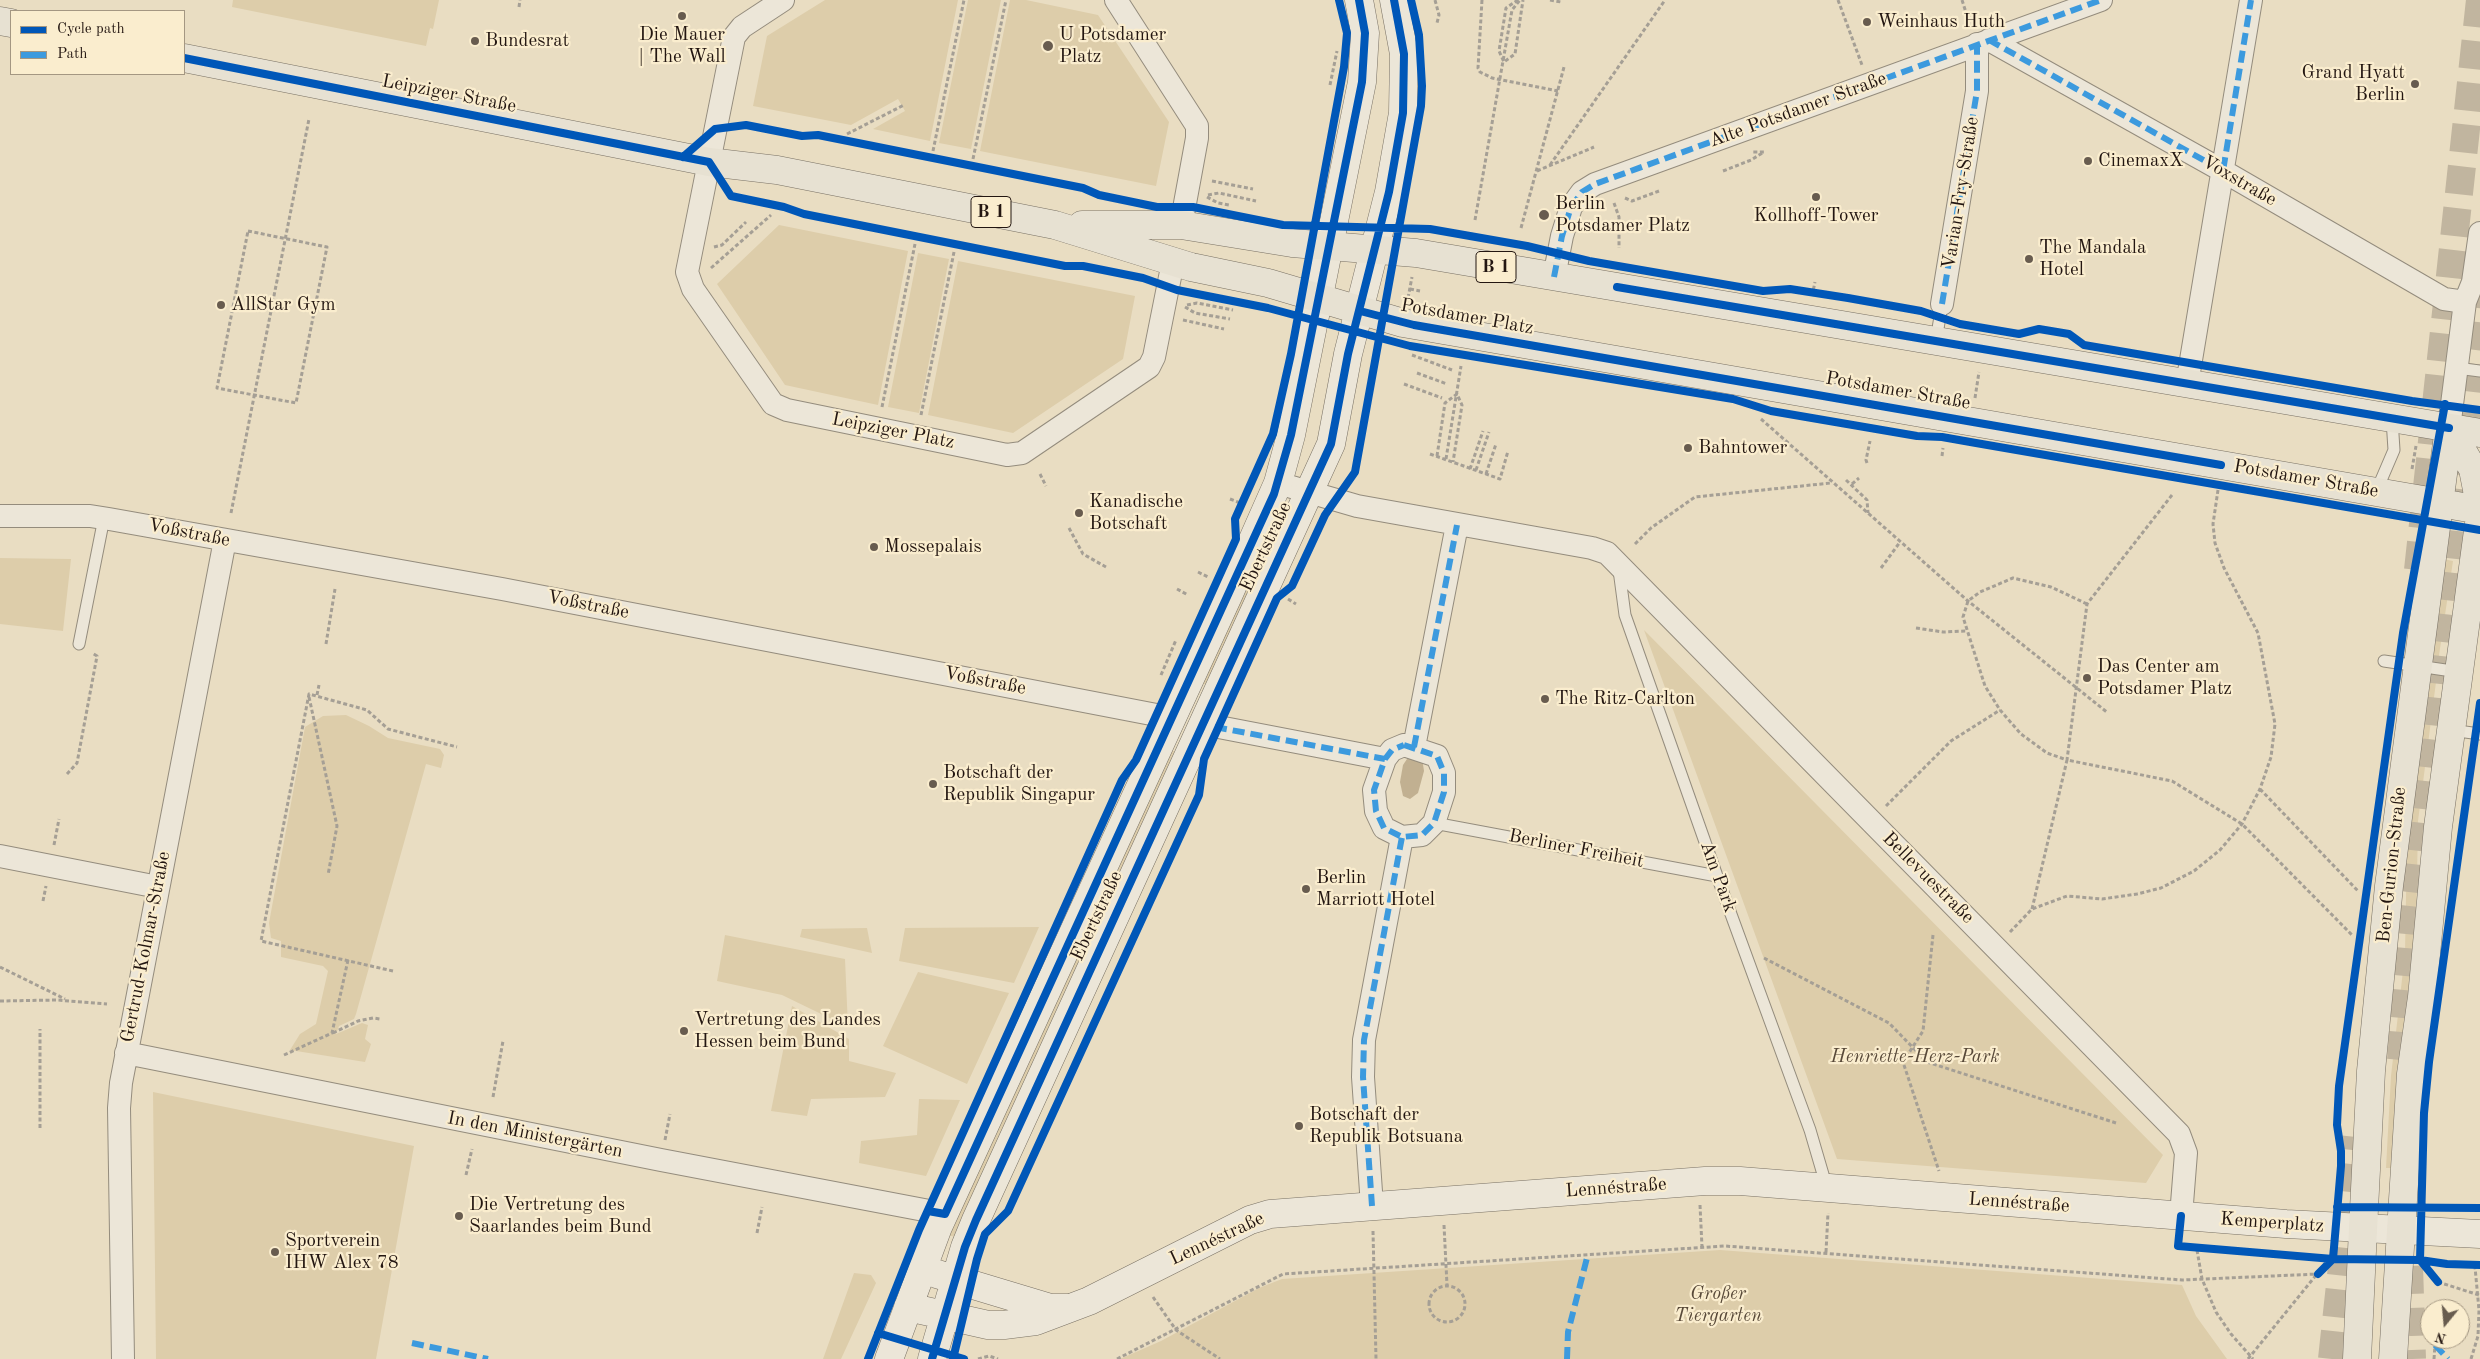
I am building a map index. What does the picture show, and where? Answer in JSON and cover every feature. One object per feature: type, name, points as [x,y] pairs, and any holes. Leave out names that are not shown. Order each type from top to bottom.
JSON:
[{"type":"main road","points":[[1278,483],[1291,436],[1365,64],[1365,33],[1360,0]]},
{"type":"main road","points":[[1309,492],[1331,444],[1347,362],[1389,192],[1403,113],[1404,54],[1394,0]]},
{"type":"main road","name":"Leipziger Straße","points":[[185,58],[708,162]]},
{"type":"main road","name":"B 1","points":[[708,162],[778,170],[1055,224],[1181,225],[1280,242],[1416,253],[2480,433]]},
{"type":"main road","name":"B 1","points":[[1055,224],[1171,274],[1268,283],[1318,298]]},
{"type":"main road","name":"Potsdamer Platz","points":[[1318,298],[1403,324],[1570,352]]},
{"type":"main road","name":"Potsdamer Straße","points":[[1570,352],[2480,510]]},
{"type":"main road","points":[[2450,428],[2473,469],[2480,505]]},
{"type":"main road","name":"Ben-Gurion-Straße","points":[[2357,1359],[2372,1061],[2395,831],[2450,428]]},
{"type":"main road","name":"Ebertstraße","points":[[889,1359],[922,1269],[945,1214],[1278,483]]},
{"type":"main road","name":"Ebertstraße","points":[[932,1359],[965,1248],[980,1211],[1309,492]]},
{"type":"main road","points":[[2393,1359],[2411,1074],[2422,997],[2438,827],[2480,516]]},
{"type":"main road","points":[[1172,718],[1202,724]]},
{"type":"main road","name":"Lennéstraße","points":[[945,1316],[978,1323],[1004,1325],[1036,1321],[1071,1308],[1262,1216],[1280,1212],[1372,1214],[1705,1181],[1740,1182],[1828,1198],[2181,1216]]},
{"type":"main road","name":"Kemperplatz","points":[[2181,1216],[2363,1229],[2480,1234]]},
{"type":"main road","points":[[922,1269],[955,1280]]},
{"type":"main road","name":"Lennéstraße","points":[[955,1280],[1050,1308],[1071,1308]]},
{"type":"main road","points":[[908,1307],[945,1316]]},
{"type":"street","name":"Leipziger Platz","points":[[783,0],[742,26],[736,33],[708,162],[688,267],[688,278],[696,294],[770,400],[787,410],[1018,455],[1150,367],[1154,357],[1171,274]]},
{"type":"street","points":[[1116,0],[1197,126],[1198,138],[1181,225]]},
{"type":"street","name":"Alte Potsdamer Straße","points":[[1554,277],[1562,236],[1571,207],[1582,192],[1588,188],[2101,0]]},
{"type":"street","points":[[2187,384],[2251,0]]},
{"type":"street","name":"Voxstraße","points":[[1983,42],[2223,171],[2444,299],[2465,302]]},
{"type":"street","name":"Varian-Fry-Straße","points":[[1942,304],[1977,91],[1983,42]]},
{"type":"street","points":[[2450,428],[2465,302],[2473,282],[2480,234]]},
{"type":"street","points":[[1278,483],[1357,506],[1592,548],[1607,553],[1618,563]]},
{"type":"street","name":"Voßstraße","points":[[0,516],[104,518],[502,589],[1172,718]]},
{"type":"street","points":[[1414,746],[1457,525]]},
{"type":"street","name":"Gertrud-Kolmar-Straße","points":[[123,1359],[119,1108],[126,1053],[225,540]]},
{"type":"street","name":"Bellevuestraße","points":[[1618,563],[2179,1134],[2186,1153],[2181,1216]]},
{"type":"street","points":[[1202,724],[1385,759]]},
{"type":"street","points":[[1404,745],[1414,746],[1437,756],[1444,773],[1444,792],[1434,823],[1422,834],[1402,837],[1384,828],[1376,811],[1374,790],[1385,759],[1392,750],[1404,745]]},
{"type":"street","points":[[1372,1214],[1363,1076],[1364,1040],[1402,837]]},
{"type":"street","points":[[0,856],[158,887]]},
{"type":"street","name":"In den Ministergärten","points":[[126,1053],[642,1156],[945,1214]]},
{"type":"lane","name":"Varian-Fry-Straße","points":[[1936,341],[1942,304]]},
{"type":"lane","points":[[2457,368],[2480,371]]},
{"type":"lane","points":[[2376,492],[2394,450],[2392,419]]},
{"type":"lane","points":[[79,644],[104,518]]},
{"type":"lane","name":"Am Park","points":[[1618,563],[1625,615],[1717,876],[1810,1130],[1828,1198]]},
{"type":"lane","points":[[2384,661],[2459,672]]},
{"type":"lane","points":[[2451,730],[2480,734]]},
{"type":"lane","name":"Berliner Freiheit","points":[[1434,823],[1717,876]]},
{"type":"path","points":[[519,7],[520,0]]},
{"type":"path","points":[[933,150],[964,0]]},
{"type":"path","points":[[980,167],[972,162],[1006,0]]},
{"type":"path","points":[[1435,0],[1439,15],[1437,23]]},
{"type":"path","points":[[1482,0],[1478,68],[1487,77],[1558,91]]},
{"type":"path","points":[[1504,62],[1499,51],[1506,8],[1521,0]]},
{"type":"path","points":[[1504,62],[1515,54],[1521,0]]},
{"type":"path","points":[[1475,220],[1512,10],[1521,0]]},
{"type":"path","points":[[1550,0],[1561,2]]},
{"type":"path","points":[[1550,165],[1664,0]]},
{"type":"path","points":[[1838,0],[1868,84]]},
{"type":"path","points":[[1330,85],[1336,58]]},
{"type":"path","points":[[1521,228],[1564,67]]},
{"type":"path","points":[[837,139],[847,137],[904,105]]},
{"type":"path","points":[[231,513],[309,119]]},
{"type":"path","points":[[1536,171],[1594,147]]},
{"type":"path","points":[[1723,171],[1751,160],[1764,152],[1747,153]]},
{"type":"path","points":[[923,156],[942,160]]},
{"type":"path","points":[[1206,180],[1253,189]]},
{"type":"path","points":[[1632,201],[1659,191]]},
{"type":"path","points":[[1218,203],[1206,196],[1219,193],[1256,200]]},
{"type":"path","points":[[1614,203],[1619,217],[1619,248]]},
{"type":"path","points":[[710,269],[771,215]]},
{"type":"path","points":[[722,244],[746,222]]},
{"type":"path","points":[[248,231],[327,246],[296,403],[217,388],[248,231]]},
{"type":"path","points":[[911,235],[921,237]]},
{"type":"path","points":[[950,243],[960,245]]},
{"type":"path","points":[[880,414],[915,244]]},
{"type":"path","points":[[920,422],[954,252]]},
{"type":"path","points":[[1171,274],[1240,302]]},
{"type":"path","points":[[1407,302],[1412,274]]},
{"type":"path","points":[[1815,282],[1810,295],[1822,294]]},
{"type":"path","points":[[1410,289],[1420,291]]},
{"type":"path","points":[[1230,319],[1195,313],[1184,306],[1197,303],[1233,310]]},
{"type":"path","points":[[1191,322],[1224,329]]},
{"type":"path","points":[[1410,346],[1420,348]]},
{"type":"path","points":[[1412,355],[1452,370]]},
{"type":"path","points":[[1974,405],[1981,364]]},
{"type":"path","points":[[1446,459],[1461,366]]},
{"type":"path","points":[[1417,373],[1447,384]]},
{"type":"path","points":[[1404,384],[1442,398]]},
{"type":"path","points":[[1437,456],[1445,403],[1457,394]]},
{"type":"path","points":[[1453,462],[1462,405],[1457,394]]},
{"type":"path","points":[[1761,419],[1968,601],[2108,713]]},
{"type":"path","points":[[1470,469],[1483,431]]},
{"type":"path","points":[[1476,470],[1488,432]]},
{"type":"path","points":[[2412,470],[2418,438]]},
{"type":"path","points":[[1867,463],[1870,441]]},
{"type":"path","points":[[1486,474],[1496,444]]},
{"type":"path","points":[[1942,456],[1944,448]]},
{"type":"path","points":[[1430,454],[1500,479],[1508,451]]},
{"type":"path","points":[[1040,474],[1046,486]]},
{"type":"path","points":[[1851,484],[1859,478]]},
{"type":"path","points":[[1846,480],[1867,500],[1868,514]]},
{"type":"path","points":[[2209,482],[2228,486]]},
{"type":"path","points":[[1634,544],[1651,528],[1696,497],[1832,483]]},
{"type":"path","points":[[1996,946],[2032,910],[2067,896],[2102,899],[2161,888],[2194,871],[2220,850],[2242,824],[2260,790],[2271,757],[2275,724],[2258,633],[2224,568],[2215,543],[2213,524],[2218,484]]},
{"type":"path","points":[[1230,498],[1243,507],[1246,495]]},
{"type":"path","points":[[2032,910],[2067,760],[2087,604],[2172,495]]},
{"type":"path","points":[[1069,528],[1083,554],[1106,567]]},
{"type":"path","points":[[1881,568],[1900,542]]},
{"type":"path","points":[[1198,572],[1208,576],[1206,581]]},
{"type":"path","points":[[2087,604],[2051,586],[2012,578],[1980,592],[1968,601],[1963,616],[1967,631],[1985,686],[2000,710],[2021,734],[2047,753],[2067,760],[2172,781],[2242,824],[2352,935]]},
{"type":"path","points":[[326,644],[335,589]]},
{"type":"path","points":[[1176,590],[1188,595]]},
{"type":"path","points":[[1277,598],[1286,596],[1296,604]]},
{"type":"path","points":[[1916,628],[1943,632],[1967,631]]},
{"type":"path","points":[[1160,675],[1176,640]]},
{"type":"path","points":[[67,774],[77,763],[97,656],[79,644]]},
{"type":"path","points":[[317,695],[319,685]]},
{"type":"path","points":[[309,694],[367,710],[388,729],[457,747]]},
{"type":"path","points":[[309,694],[337,826],[328,875]]},
{"type":"path","points":[[309,694],[261,941],[393,971]]},
{"type":"path","points":[[1872,821],[1951,741],[2000,710]]},
{"type":"path","points":[[2260,790],[2358,891]]},
{"type":"path","points":[[53,848],[59,819]]},
{"type":"path","points":[[43,900],[46,884]]},
{"type":"path","points":[[2360,939],[2361,930]]},
{"type":"path","points":[[1934,935],[1923,1031],[1903,1062],[1939,1172]]},
{"type":"path","points":[[1749,961],[1767,958],[1889,1023],[1927,1062],[2116,1123]]},
{"type":"path","points":[[332,1034],[348,960]]},
{"type":"path","points":[[0,967],[68,1001]]},
{"type":"path","points":[[0,1000],[68,1001],[107,1004]]},
{"type":"path","points":[[284,1055],[358,1021],[373,1018],[380,1019]]},
{"type":"path","points":[[40,1029],[40,1128]]},
{"type":"path","points":[[493,1097],[503,1041]]},
{"type":"path","points":[[466,1175],[472,1149]]},
{"type":"path","points":[[1826,1252],[1828,1198]]},
{"type":"path","points":[[1699,1200],[1702,1247]]},
{"type":"path","points":[[758,1233],[762,1207]]},
{"type":"path","points":[[1372,1214],[1376,1359]]},
{"type":"path","points":[[1444,1224],[1447,1285]]},
{"type":"path","points":[[1117,1359],[1283,1274],[1725,1246],[1826,1252],[2182,1280],[2318,1274]]},
{"type":"path","points":[[2188,1247],[2206,1248]]},
{"type":"path","points":[[2197,1250],[2202,1279],[2216,1312],[2250,1358],[2324,1268]]},
{"type":"path","points":[[2463,1264],[2478,1266],[2478,1336],[2471,1359]]},
{"type":"path","points":[[2436,1280],[2479,1295]]},
{"type":"path","points":[[1447,1285],[1458,1289],[1465,1299],[1465,1305],[1461,1315],[1456,1320],[1445,1322],[1439,1320],[1430,1311],[1429,1299],[1436,1289],[1447,1285]]},
{"type":"path","points":[[1153,1297],[1176,1330],[1220,1359]]},
{"type":"path","points":[[978,1359],[990,1356],[998,1359]]},
{"type":"green space","points":[[233,0],[439,0],[433,29],[430,28],[426,46],[232,7]]},
{"type":"green space","points":[[825,0],[958,0],[930,141],[873,129],[905,111],[898,99],[851,125],[753,106],[767,36]]},
{"type":"green space","points":[[968,0],[1001,0],[971,149],[939,143]]},
{"type":"green space","points":[[1010,0],[1026,0],[1098,15],[1169,122],[1156,186],[980,151]]},
{"type":"green space","points":[[779,225],[908,251],[878,405],[785,385],[717,284]]},
{"type":"green space","points":[[918,253],[949,259],[919,413],[888,407]]},
{"type":"green space","points":[[958,261],[1135,296],[1123,359],[1013,433],[928,415]]},
{"type":"green space","points":[[1281,506],[1288,509],[1209,686],[1200,682]]},
{"type":"green space","points":[[0,558],[71,559],[63,631],[0,624]]},
{"type":"green space","points":[[2443,559],[2453,561],[2438,662],[2429,655]]},
{"type":"green space","name":"Henriette-Herz-Park","points":[[1644,630],[2163,1155],[2146,1183],[1837,1159]]},
{"type":"green space","points":[[2426,675],[2436,682],[2418,821],[2416,938],[2396,1168],[2386,1168],[2391,1076],[2405,953],[2407,842]]},
{"type":"green space","points":[[346,715],[388,738],[440,749],[444,755],[441,768],[426,764],[356,1014],[354,1019],[339,1026],[336,1034],[362,1023],[368,1025],[365,1039],[371,1044],[365,1062],[290,1050],[300,1034],[316,1024],[328,971],[323,966],[281,957],[281,941],[271,938],[269,923],[305,727],[323,716]]},
{"type":"green space","points":[[1170,750],[1176,752],[957,1237],[946,1235]]},
{"type":"green space","points":[[1039,927],[1014,983],[899,961],[905,928]]},
{"type":"green space","points":[[867,928],[872,953],[800,937],[802,929]]},
{"type":"green space","points":[[725,935],[845,959],[848,1027],[782,995],[717,981]]},
{"type":"green space","points":[[918,972],[1009,993],[967,1084],[883,1046]]},
{"type":"green space","points":[[792,1006],[849,1039],[849,1061],[896,1073],[885,1097],[811,1099],[807,1116],[771,1111]]},
{"type":"green space","name":"Sportverein IHW Alex 78","points":[[153,1092],[414,1146],[376,1359],[156,1359]]},
{"type":"green space","points":[[919,1099],[960,1100],[926,1176],[859,1163],[861,1141],[917,1135]]},
{"type":"green space","name":"Großer Tiergarten","points":[[1720,1250],[2182,1285],[2196,1316],[2227,1359],[1120,1359],[1161,1341],[1259,1288],[1282,1279]]},
{"type":"green space","points":[[854,1273],[871,1275],[876,1283],[841,1359],[823,1359]]},
{"type":"shaded area","points":[[1409,756],[1422,758],[1424,771],[1418,793],[1410,799],[1403,796],[1400,782],[1403,765]]},
{"type":"tunnel","points":[[2418,570],[2480,0]]},
{"type":"tunnel","points":[[2401,1060],[2413,918],[2480,297]]},
{"type":"tunnel","points":[[2332,1359],[2356,1137]]},
{"type":"tunnel","points":[[2409,1266],[2412,1359]]},
{"type":"marked path","points":[[1554,277],[1562,236],[1571,207],[1582,192],[1595,184],[2101,0]]},
{"type":"marked path","points":[[1989,40],[2223,171],[2251,0]]},
{"type":"marked path","points":[[1942,304],[1977,91],[1977,44]]},
{"type":"marked path","points":[[1414,747],[1457,525]]},
{"type":"marked path","points":[[1215,727],[1385,759]]},
{"type":"marked path","points":[[1404,745],[1437,756],[1444,773],[1444,792],[1434,823],[1422,835],[1402,837],[1384,828],[1376,811],[1374,790],[1385,759],[1392,750],[1404,745]]},
{"type":"marked path","points":[[1372,1206],[1363,1077],[1364,1040],[1402,837]]},
{"type":"marked path","points":[[1567,1359],[1568,1332],[1588,1254]]},
{"type":"marked path","points":[[412,1343],[488,1359]]},
{"type":"marked path","points":[[2439,1349],[2448,1359]]},
{"type":"cycle path","points":[[868,1359],[919,1230],[1122,780],[1136,760],[1236,539],[1235,519],[1273,434],[1291,354],[1344,67],[1347,33],[1339,0]]},
{"type":"cycle path","points":[[928,1211],[945,1214],[1274,494],[1291,435],[1362,82],[1365,33],[1359,0]]},
{"type":"cycle path","points":[[932,1359],[965,1247],[976,1220],[1331,444],[1348,354],[1389,192],[1403,113],[1404,54],[1394,0]]},
{"type":"cycle path","points":[[953,1359],[977,1259],[985,1234],[1008,1211],[1199,795],[1204,759],[1277,598],[1292,586],[1325,515],[1355,472],[1421,106],[1422,86],[1419,35],[1411,0]]},
{"type":"cycle path","points":[[185,58],[709,162],[731,196],[784,207],[804,214],[1065,266],[1083,266],[1143,278],[1177,290],[1268,308],[1410,346],[1733,399],[1771,411],[1917,436],[1942,437],[2480,530]]},
{"type":"cycle path","points":[[683,157],[715,129],[746,125],[802,136],[818,135],[1083,188],[1099,195],[1157,207],[1193,207],[1283,225],[1430,229],[1527,246],[1589,261],[1763,291],[1790,289],[1921,311],[1960,324],[2019,334],[2039,329],[2069,334],[2084,345],[2412,401],[2480,410]]},
{"type":"cycle path","points":[[1617,287],[2449,428]]},
{"type":"cycle path","points":[[1360,311],[1414,325],[2221,465]]},
{"type":"cycle path","points":[[2318,1274],[2333,1259],[2341,1166],[2337,1125],[2339,1086],[2403,633],[2445,404]]},
{"type":"cycle path","points":[[2438,1282],[2420,1260],[2424,1113],[2429,1062],[2480,703]]},
{"type":"cycle path","points":[[2337,1207],[2480,1208]]},
{"type":"cycle path","points":[[2181,1216],[2178,1246],[2333,1259],[2420,1260],[2447,1264],[2480,1265]]},
{"type":"cycle path","points":[[878,1333],[964,1359]]},
{"type":"place","name":"Die Mauer | The Wall","points":[[682,16]]},
{"type":"place","name":"Weinhaus Huth","points":[[1867,22]]},
{"type":"place","name":"Bundesrat","points":[[475,41]]},
{"type":"place","name":"U Potsdamer Platz","points":[[1048,46]]},
{"type":"place","name":"Grand Hyatt Berlin","points":[[2415,84]]},
{"type":"place","name":"CinemaxX","points":[[2088,161]]},
{"type":"place","name":"Kollhoff-Tower","points":[[1816,197]]},
{"type":"place","name":"Berlin Potsdamer Platz","points":[[1544,215]]},
{"type":"place","name":"The Mandala Hotel","points":[[2029,259]]},
{"type":"place","name":"AllStar Gym","points":[[221,305]]},
{"type":"place","name":"Bahntower","points":[[1688,448]]},
{"type":"place","name":"Kanadische Botschaft","points":[[1079,513]]},
{"type":"place","name":"Mossepalais","points":[[874,547]]},
{"type":"place","name":"Das Center am Potsdamer Platz","points":[[2087,678]]},
{"type":"place","name":"The Ritz-Carlton","points":[[1545,699]]},
{"type":"place","name":"Botschaft der Republik Singapur","points":[[933,784]]},
{"type":"place","name":"Berlin Marriott Hotel","points":[[1306,889]]},
{"type":"place","name":"Vertretung des Landes Hessen beim Bund","points":[[684,1031]]},
{"type":"place","name":"Botschaft der Republik Botsuana","points":[[1299,1126]]},
{"type":"place","name":"Die Vertretung des Saarlandes beim Bund","points":[[459,1216]]},
{"type":"place","name":"Sportverein IHW Alex 78","points":[[275,1252]]}]
